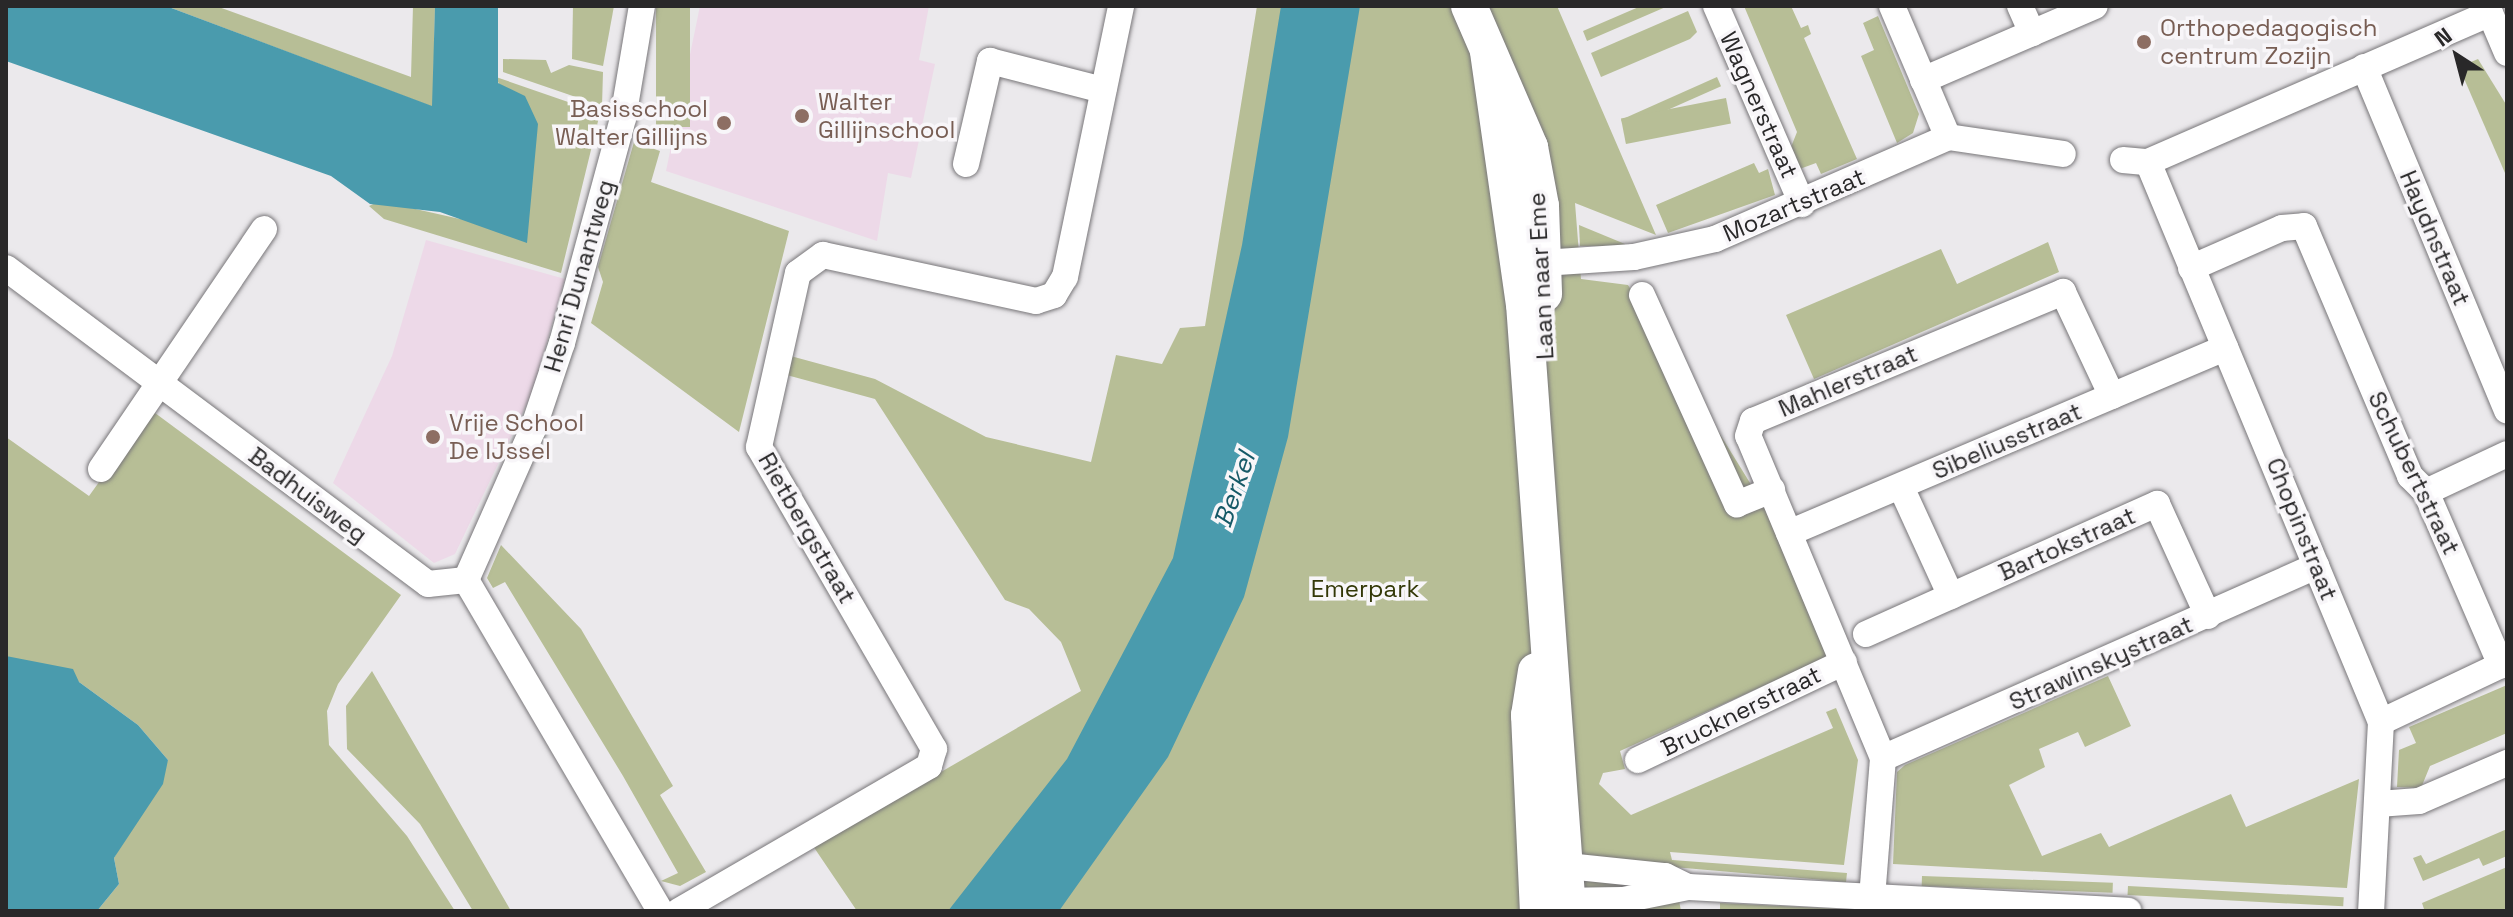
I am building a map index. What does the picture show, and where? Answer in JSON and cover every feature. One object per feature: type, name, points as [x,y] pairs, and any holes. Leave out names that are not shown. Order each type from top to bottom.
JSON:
[{"type":"street","name":"Henri Dunantweg","points":[[466,580],[533,429],[562,343],[623,118],[642,6]]},
{"type":"street","name":"Rietbergstraat","points":[[679,911],[929,766],[934,749],[759,447],[798,273],[823,255],[1036,301],[1054,295],[1065,277],[1121,6]]},
{"type":"street","name":"Laan naar Eme","points":[[1469,6],[1530,147],[1532,263],[1546,394],[1538,462],[1552,892]]},
{"type":"street","name":"Wagnerstraat","points":[[1716,6],[1802,204]]},
{"type":"street","points":[[1892,6],[1948,137],[2063,154]]},
{"type":"street","points":[[2020,6],[2032,33]]},
{"type":"street","points":[[1923,80],[2095,6]]},
{"type":"street","points":[[2364,67],[2489,9],[2507,53]]},
{"type":"street","points":[[966,164],[990,61],[1103,90]]},
{"type":"street","name":"Chopinstraat","points":[[2364,67],[2136,161],[2191,268],[2381,722],[2371,911]]},
{"type":"street","name":"Haydnstraat","points":[[2364,67],[2507,410]]},
{"type":"street","name":"Mozartstraat","points":[[1532,263],[1666,252],[1802,204],[1948,137]]},
{"type":"street","name":"Schubertstraat","points":[[2191,268],[2282,228],[2304,226],[2410,476],[2426,492],[2501,668],[2381,722]]},
{"type":"street","points":[[101,469],[157,381],[264,229]]},
{"type":"street","name":"Badhuisweg","points":[[6,268],[428,584],[466,580]]},
{"type":"street","name":"Mahlerstraat","points":[[1772,490],[1748,436],[1753,421],[2063,292],[2112,396]]},
{"type":"street","points":[[1642,295],[1737,504],[1772,490]]},
{"type":"street","name":"Sibeliusstraat","points":[[1789,533],[2225,348]]},
{"type":"street","points":[[2426,492],[2507,454]]},
{"type":"street","points":[[1901,487],[1951,596]]},
{"type":"street","name":"Brucknerstraat","points":[[1772,490],[1883,758],[1872,898]]},
{"type":"street","name":"Bartokstraat","points":[[1866,634],[2157,504],[2208,616]]},
{"type":"street","name":"Strawinskystraat","points":[[1883,758],[2316,566]]},
{"type":"street","points":[[466,580],[660,911]]},
{"type":"street","name":"Brucknerstraat","points":[[1638,760],[1844,662]]},
{"type":"street","points":[[2378,804],[2419,801],[2507,763]]},
{"type":"street","points":[[1552,892],[1688,887],[2128,911]]},
{"type":"shaded area","name":"Walter Gillijnschool","points":[[700,6],[929,6],[919,60],[935,64],[911,178],[888,173],[877,241],[666,171]]},
{"type":"shaded area","name":"Vrije School De IJssel","points":[[426,240],[565,279],[533,391],[455,554],[434,563],[333,483],[392,356]]},
{"type":"green space","points":[[166,6],[216,6],[411,77],[413,6],[435,6],[433,107]]},
{"type":"green space","points":[[573,6],[614,6],[603,66],[572,59]]},
{"type":"green space","points":[[656,6],[690,6],[690,127],[656,127]]},
{"type":"green space","name":"Emerpark","points":[[1257,6],[1557,6],[1656,235],[1575,203],[1581,279],[1628,285],[1763,504],[1827,657],[1620,751],[1625,769],[1603,773],[1599,784],[1631,815],[1833,728],[1826,712],[1836,708],[1858,760],[1844,865],[1670,852],[1672,860],[1847,873],[1846,882],[1673,867],[1681,911],[857,911],[813,846],[1081,691],[1061,642],[1029,609],[1005,600],[875,399],[783,374],[787,355],[875,379],[986,437],[1091,462],[1116,355],[1162,364],[1180,328],[1205,326]]},
{"type":"green space","points":[[1641,6],[1668,6],[1587,41],[1583,31]]},
{"type":"green space","points":[[1744,6],[1791,6],[1801,28],[1808,25],[1811,34],[1804,38],[1857,159],[1821,174],[1816,163],[1797,170],[1789,152],[1797,132]]},
{"type":"green space","points":[[1688,11],[1697,32],[1690,39],[1601,77],[1591,53]]},
{"type":"green space","points":[[1878,16],[1919,114],[1913,133],[1897,143],[1861,56],[1874,50],[1863,23]]},
{"type":"green space","points":[[503,59],[546,60],[551,73],[569,65],[603,72],[602,106],[503,72]]},
{"type":"green space","points":[[2478,59],[2507,106],[2505,173],[2459,67]]},
{"type":"green space","points":[[496,77],[600,113],[561,273],[384,219],[369,206],[380,201],[460,219],[534,166]]},
{"type":"green space","points":[[1717,77],[1721,86],[1625,129],[1621,120]]},
{"type":"green space","points":[[1726,98],[1731,124],[1626,144],[1621,118]]},
{"type":"green space","points":[[634,142],[660,151],[651,182],[789,231],[739,432],[591,323],[603,282],[598,267]]},
{"type":"green space","points":[[1754,163],[1759,173],[1768,169],[1775,195],[1668,233],[1656,205]]},
{"type":"green space","points":[[1579,225],[1625,244],[1625,246],[1580,246]]},
{"type":"green space","points":[[2048,242],[2059,272],[1814,379],[1786,315],[1941,249],[1957,284]]},
{"type":"green space","points":[[151,410],[401,595],[338,684],[327,711],[329,745],[407,836],[455,911],[97,911],[119,884],[114,858],[168,760],[138,725],[79,682],[6,656],[6,437],[89,496]]},
{"type":"green space","points":[[501,545],[581,629],[673,786],[660,795],[706,872],[680,886],[661,881],[678,873],[623,776],[505,582],[493,588],[487,578]]},
{"type":"green space","points":[[372,671],[511,911],[473,911],[420,824],[347,749],[346,706]]},
{"type":"green space","points":[[2108,676],[2131,726],[2085,747],[2078,732],[2039,749],[2045,767],[2009,785],[2042,856],[2101,833],[2109,847],[2231,794],[2246,827],[2359,779],[2347,888],[1893,864],[1897,772],[1905,765]]},
{"type":"green space","points":[[2507,685],[2507,733],[2430,766],[2421,788],[2397,787],[2399,750],[2416,743],[2409,727]]},
{"type":"green space","points":[[2507,829],[2507,856],[2483,866],[2479,858],[2423,881],[2413,858],[2421,855],[2426,864]]},
{"type":"green space","points":[[2507,867],[2507,911],[2424,909],[2422,903]]},
{"type":"green space","points":[[1922,876],[2113,883],[2113,893],[1922,886]]},
{"type":"green space","points":[[2128,886],[2344,897],[2343,906],[2128,895]]},
{"type":"green space","points":[[1720,903],[1884,911],[1720,911]]},
{"type":"water","points":[[6,6],[166,6],[432,106],[435,6],[498,6],[498,83],[525,96],[538,124],[527,243],[440,212],[370,204],[331,176],[6,61]]},
{"type":"water","name":"Berkel","points":[[1281,6],[1360,6],[1288,437],[1244,597],[1168,757],[1059,911],[948,911],[1067,759],[1173,558],[1242,245]]},
{"type":"water","points":[[6,656],[73,669],[79,682],[138,725],[168,760],[163,784],[114,858],[119,884],[97,911],[6,911]]},
{"type":"place","name":"Orthopedagogisch centrum Zozijn","points":[[2144,42]]},
{"type":"place","name":"Walter Gillijnschool","points":[[802,116]]},
{"type":"place","name":"Basisschool Walter Gillijns","points":[[724,123]]},
{"type":"place","name":"Vrije School De IJssel","points":[[433,437]]}]
